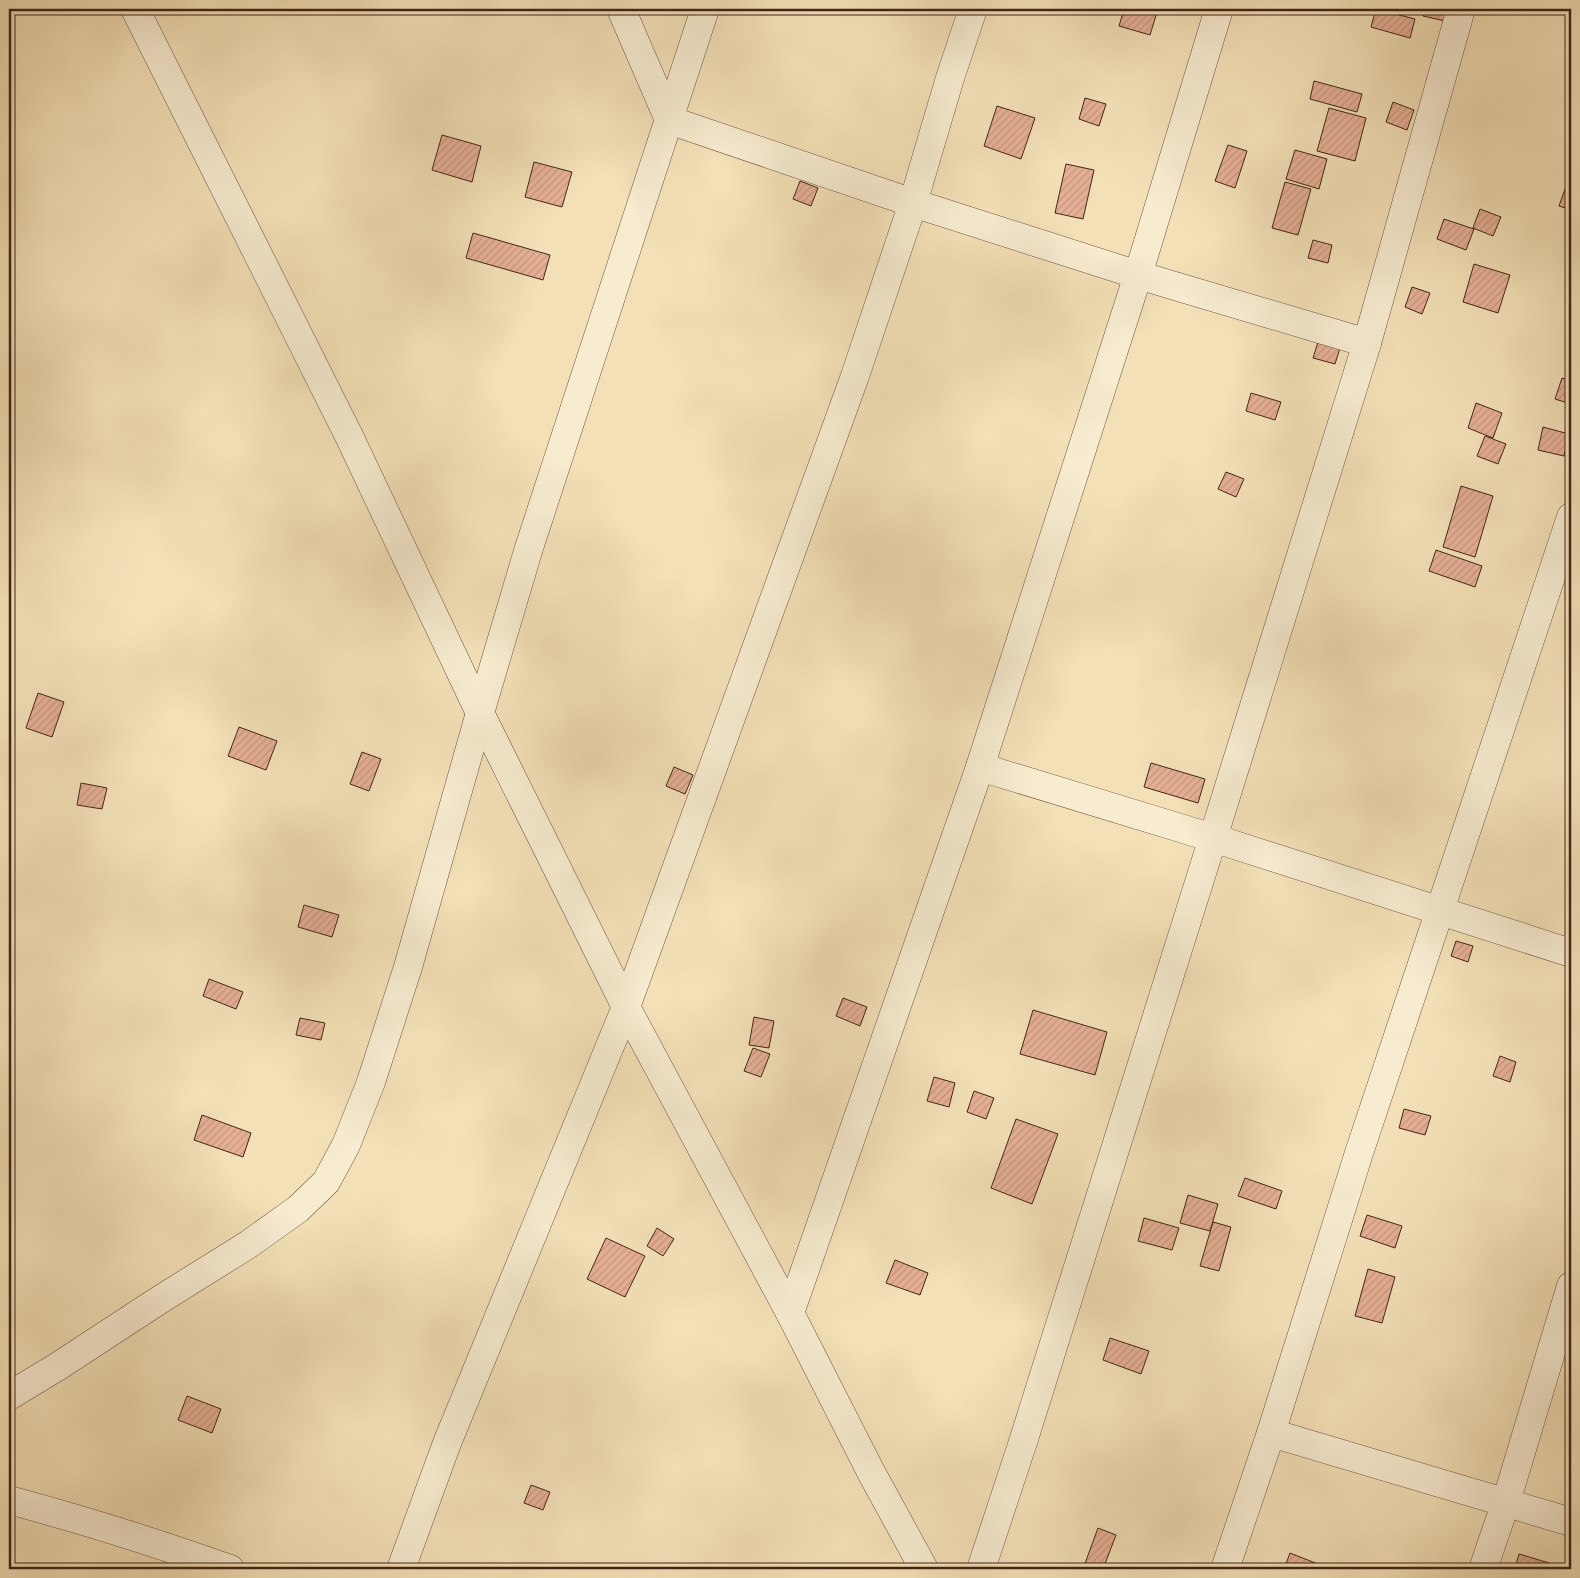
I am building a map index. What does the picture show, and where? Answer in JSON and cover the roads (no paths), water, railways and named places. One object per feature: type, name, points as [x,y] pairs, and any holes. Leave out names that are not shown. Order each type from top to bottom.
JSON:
[{"type":"street","points":[[135,9],[349,436],[480,713],[626,1007],[790,1313],[871,1472],[924,1569]]},
{"type":"street","points":[[621,9],[669,120],[1138,275],[1367,343]]},
{"type":"street","points":[[9,1396],[249,1244],[298,1209],[326,1182],[346,1145],[371,1082],[408,967],[528,551],[705,9]]},
{"type":"street","points":[[401,1569],[447,1443],[626,1007],[855,376],[913,202],[973,9]]},
{"type":"street","points":[[790,1313],[980,767],[1138,275],[1219,9]]},
{"type":"street","points":[[981,1569],[1023,1442],[1367,343],[1461,9]]},
{"type":"street","points":[[1225,1569],[1271,1434],[1359,1152],[1571,516]]},
{"type":"street","points":[[980,767],[1213,838],[1571,953]]},
{"type":"street","points":[[1484,1569],[1571,1286]]},
{"type":"street","points":[[1271,1434],[1571,1522]]},
{"type":"street","points":[[9,1500],[157,1543],[230,1569]]}]
